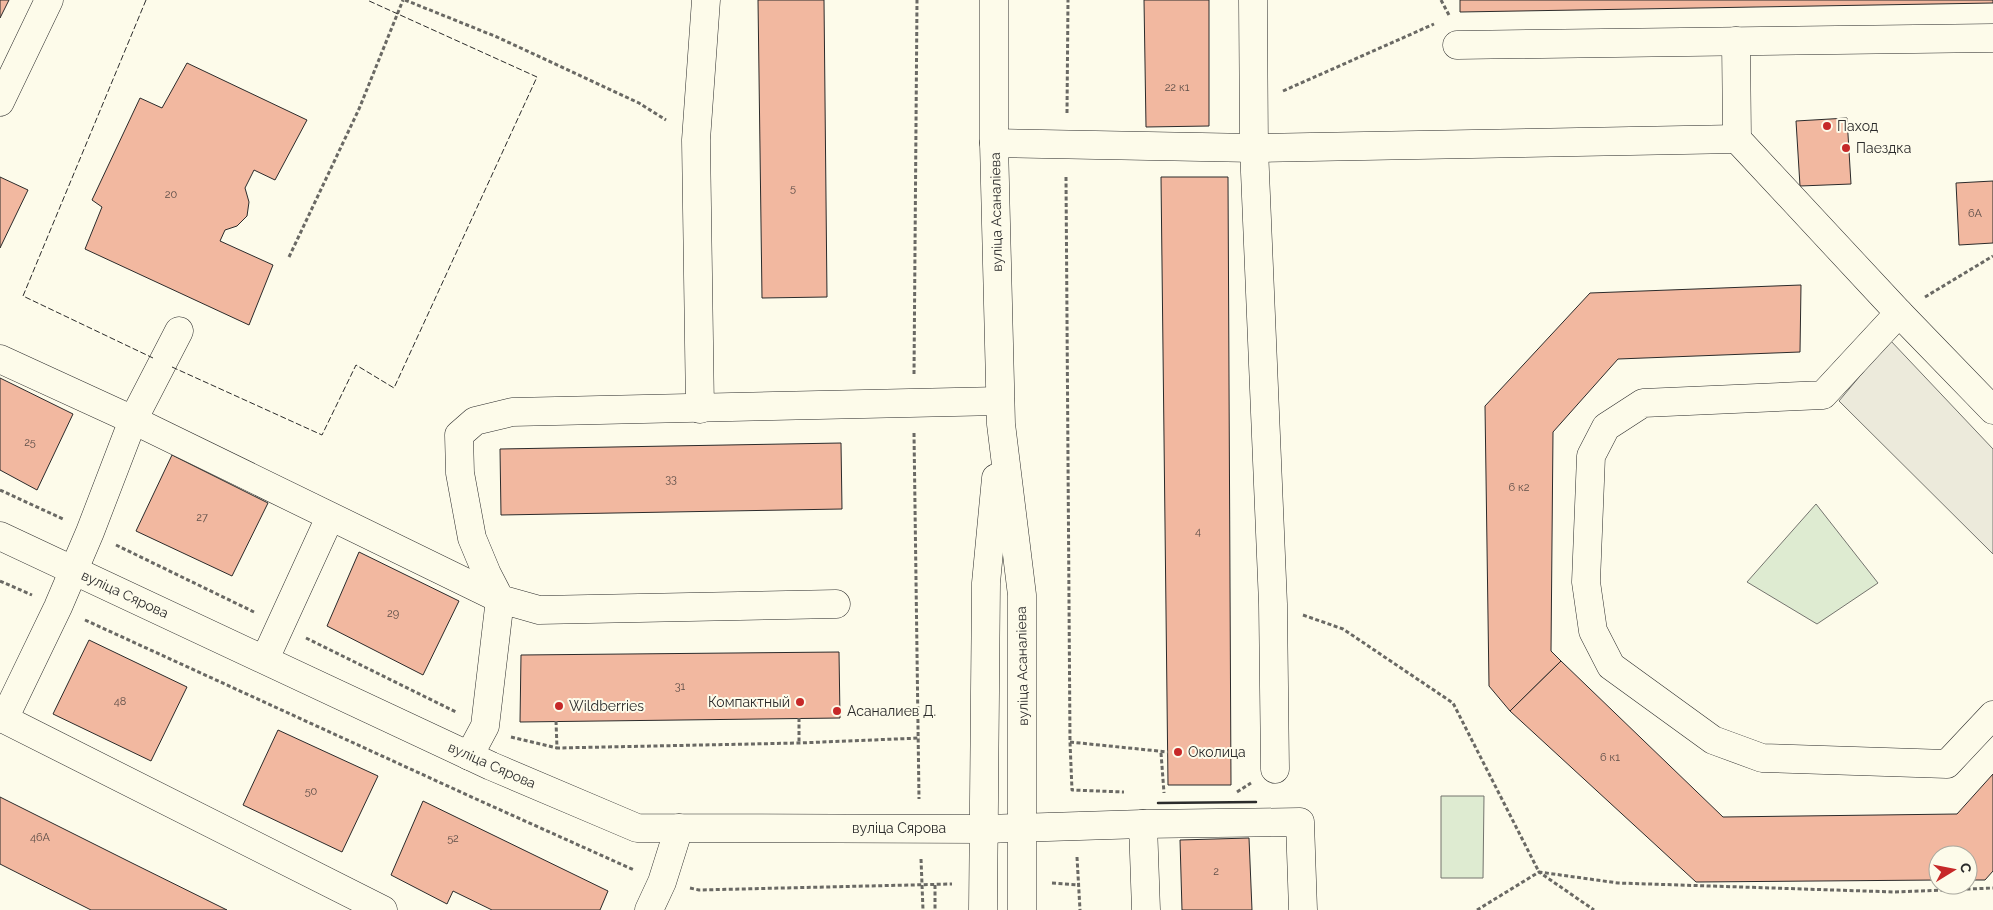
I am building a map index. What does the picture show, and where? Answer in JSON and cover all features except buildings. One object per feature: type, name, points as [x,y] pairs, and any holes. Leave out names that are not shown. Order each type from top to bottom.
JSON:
[{"type":"main road","points":[[0,102],[49,0]]},
{"type":"main road","points":[[700,409],[696,140],[706,0]]},
{"type":"main road","name":"вуліца Асаналіева","points":[[994,0],[994,143],[1000,413],[1022,595],[1022,910]]},
{"type":"main road","points":[[1253,0],[1254,148],[1273,604],[1274,769]]},
{"type":"main road","points":[[1461,45],[1993,38]]},
{"type":"main road","points":[[1736,41],[1737,140],[1993,410]]},
{"type":"main road","points":[[994,143],[1254,148],[1737,140]]},
{"type":"main road","points":[[1899,313],[1823,395],[1643,403],[1606,427],[1591,456],[1586,582],[1592,631],[1610,666],[1713,740],[1762,758],[1947,764],[1993,716]]},
{"type":"main road","points":[[179,331],[133,420],[90,532],[58,607],[2,718],[346,902],[383,910]]},
{"type":"main road","points":[[0,359],[133,420],[500,599],[540,610],[836,604]]},
{"type":"main road","points":[[470,756],[485,726],[500,599],[472,538],[460,473],[459,435],[475,420],[512,412],[914,403],[1000,413]]},
{"type":"main road","name":"вуліца Асаналіева","points":[[983,910],[986,583],[1000,413]]},
{"type":"main road","points":[[265,659],[330,517]]},
{"type":"main road","name":"вуліца Сярова","points":[[0,536],[470,756],[637,828],[984,830],[1022,827],[1300,822],[1302,910]]},
{"type":"main road","points":[[1143,824],[1146,910]]},
{"type":"main road","points":[[649,910],[662,882],[679,828]]},
{"type":"main road","points":[[662,882],[672,910]]},
{"type":"path","points":[[289,257],[359,110],[404,0],[497,37],[639,103],[696,140]]},
{"type":"path","points":[[918,0],[914,403],[920,738],[919,800]]},
{"type":"path","points":[[1067,113],[1068,0]]},
{"type":"path","points":[[1441,0],[1461,45]]},
{"type":"path","points":[[1443,21],[1450,18]]},
{"type":"path","points":[[1255,104],[1435,23]]},
{"type":"path","points":[[1066,177],[1070,742],[1072,790],[1126,792]]},
{"type":"path","points":[[1899,313],[1993,256]]},
{"type":"path","points":[[0,581],[476,800],[662,882],[698,890],[952,884]]},
{"type":"path","points":[[1273,604],[1343,629],[1453,703],[1539,872],[1594,910]]},
{"type":"path","points":[[799,718],[799,743]]},
{"type":"path","points":[[556,721],[557,748],[799,743],[920,738]]},
{"type":"path","points":[[1070,742],[1161,753],[1168,752]]},
{"type":"path","points":[[1161,753],[1163,793],[1172,793]]},
{"type":"path","points":[[1235,793],[1274,769]]},
{"type":"path","points":[[1076,849],[1080,885],[1080,910]]},
{"type":"path","points":[[921,854],[923,910]]},
{"type":"path","points":[[1477,910],[1539,872],[1618,883],[1895,892],[1993,888]]},
{"type":"path","points":[[1048,883],[1080,885]]},
{"type":"path","points":[[935,885],[935,910]]},
{"type":"green space","points":[[1816,504],[1878,583],[1817,624],[1747,582]]},
{"type":"green space","points":[[1441,796],[1484,796],[1483,878],[1441,878]]},
{"type":"shaded area","points":[[1890,340],[1993,449],[1993,554],[1839,401]]},
{"type":"fence","points":[[146,0],[23,296],[153,358]]},
{"type":"fence","points":[[172,367],[322,435],[356,365],[394,388],[537,77],[367,0]]},
{"type":"wall","points":[[1158,803],[1256,802]]},
{"type":"place","name":"Паход","points":[[1827,126]]},
{"type":"place","name":"Паездка","points":[[1846,148]]},
{"type":"place","name":"Компактный","points":[[800,702]]},
{"type":"place","name":"Wildberries","points":[[559,706]]},
{"type":"place","name":"Асаналиев Д.","points":[[837,711]]},
{"type":"place","name":"Околица","points":[[1178,752]]}]
